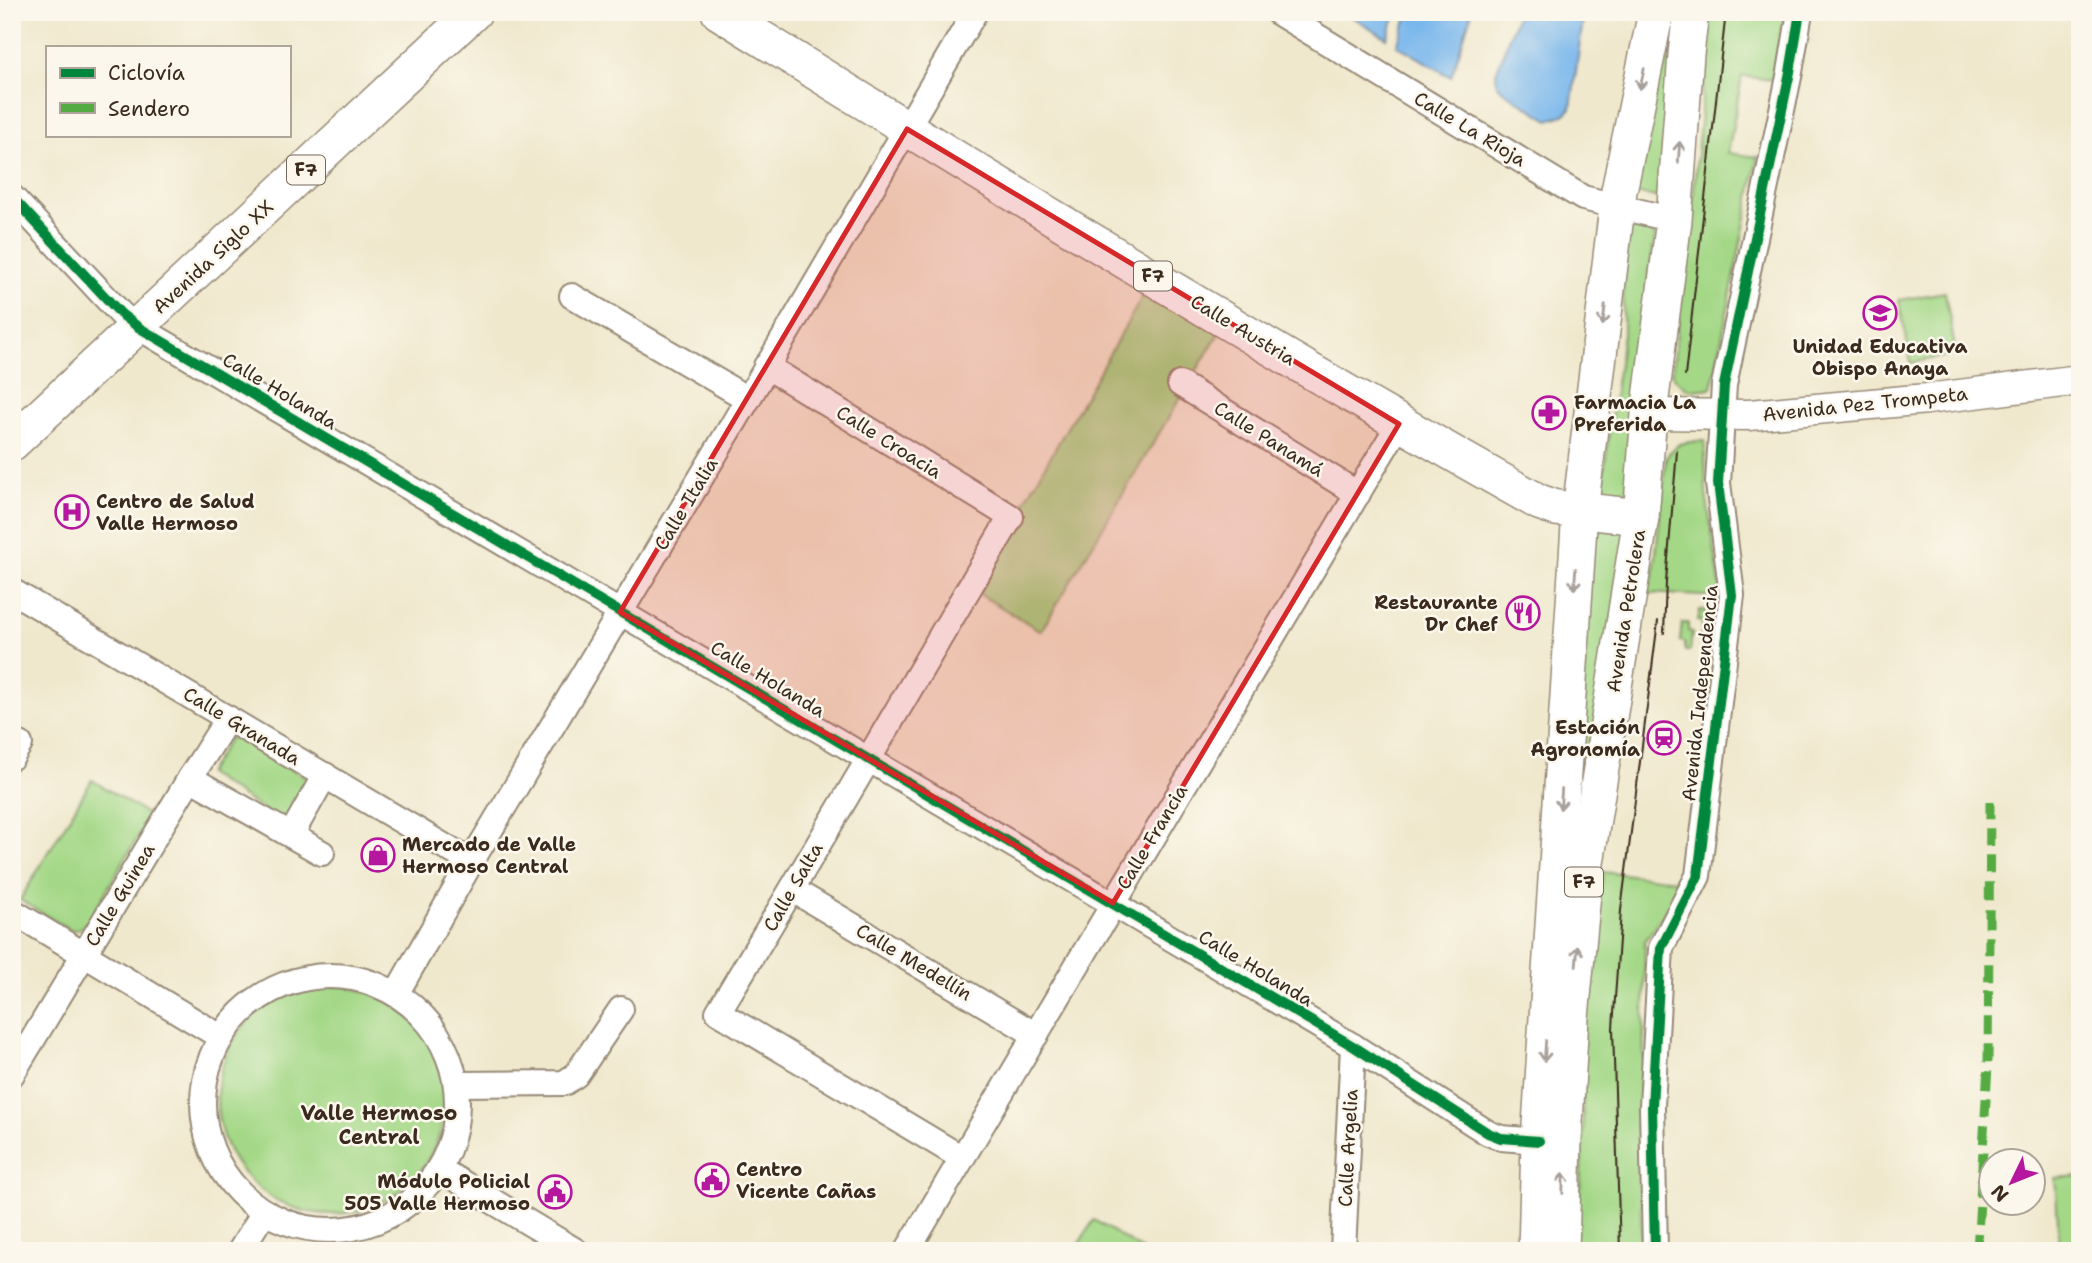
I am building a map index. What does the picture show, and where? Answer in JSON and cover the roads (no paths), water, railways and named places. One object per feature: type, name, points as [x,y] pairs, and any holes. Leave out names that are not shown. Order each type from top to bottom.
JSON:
[{"type":"highway","name":"Avenida Siglo XX","points":[[315,147],[445,12]]},
{"type":"highway","name":"Avenida Siglo XX","points":[[12,443],[130,320],[315,147],[474,12]]},
{"type":"highway","name":"Calle Austria","points":[[719,12],[907,129],[1399,424],[1538,502],[1556,508],[1641,517]]},
{"type":"highway","name":"F7","points":[[1536,1251],[1539,1141],[1580,510],[1617,207],[1656,12]]},
{"type":"highway","name":"Avenida Petrolera","points":[[1561,1251],[1571,1017],[1586,863],[1641,517],[1649,414],[1674,220],[1691,12]]},
{"type":"highway","name":"Avenida Siglo XX","points":[[12,416],[130,320]]},
{"type":"main road","name":"Avenida Pez Trompeta","points":[[1649,414],[1749,415],[1927,399],[2080,380]]},
{"type":"street","name":"Calle Italia","points":[[396,994],[975,12]]},
{"type":"street","name":"Avenida Independencia","points":[[1655,1251],[1652,1106],[1661,948],[1698,876],[1732,594],[1718,482],[1724,385],[1790,72],[1800,12]]},
{"type":"street","name":"Calle La Rioja","points":[[1290,16],[1583,198],[1674,220]]},
{"type":"street","name":"Calle Holanda","points":[[12,197],[130,320],[1353,1046],[1488,1133],[1501,1138],[1539,1141]]},
{"type":"street","points":[[572,296],[748,399]]},
{"type":"street","name":"Calle Croacia","points":[[766,366],[1011,517]]},
{"type":"street","name":"Calle Panamá","points":[[1180,384],[1358,494]]},
{"type":"street","name":"Calle Francia","points":[[907,1251],[1399,424]]},
{"type":"street","name":"Calle Salta","points":[[962,1158],[718,1012],[793,890],[1011,517]]},
{"type":"street","name":"Calle Granada","points":[[12,591],[471,863]]},
{"type":"street","name":"Calle Guinea","points":[[12,1074],[228,718]]},
{"type":"street","points":[[290,835],[325,775]]},
{"type":"street","points":[[190,778],[322,853]]},
{"type":"street","name":"Calle Medellín","points":[[793,890],[1036,1035]]},
{"type":"street","points":[[12,911],[219,1036]]},
{"type":"street","points":[[326,976],[364,980],[396,994],[420,1013],[436,1032],[457,1084],[457,1109],[452,1139],[439,1169],[417,1195],[396,1213],[376,1222],[344,1230],[306,1228],[264,1212],[236,1188],[214,1154],[203,1115],[205,1074],[219,1036],[244,1008],[267,993],[290,983],[326,976]]},
{"type":"street","points":[[457,1084],[564,1083],[576,1075],[621,1009]]},
{"type":"street","name":"Calle Argelia","points":[[1343,1251],[1353,1046]]},
{"type":"street","points":[[439,1169],[569,1249]]},
{"type":"street","points":[[240,1251],[264,1212]]},
{"type":"water","points":[[1344,12],[1396,12],[1387,38]]},
{"type":"water","points":[[1409,12],[1472,12],[1451,77],[1397,45]]},
{"type":"water","points":[[1518,12],[1584,12],[1571,108],[1564,115],[1549,120],[1497,85],[1496,73]]},
{"type":"tram line","points":[[1685,376],[1726,12]]},
{"type":"tram line","points":[[1664,633],[1677,451]]},
{"type":"tram line","points":[[1620,1251],[1613,1028],[1621,910],[1658,621]]},
{"type":"place","name":"Unidad Educativa Obispo Anaya","points":[[1880,313]]},
{"type":"place","name":"Farmacia La Preferida","points":[[1549,413]]},
{"type":"place","name":"Centro de Salud Valle Hermoso","points":[[72,512]]},
{"type":"place","name":"Restaurante Dr Chef","points":[[1523,613]]},
{"type":"place","name":"Estación Agronomía","points":[[1664,738]]},
{"type":"place","name":"Mercado de Valle Hermoso Central","points":[[378,855]]},
{"type":"place","name":"Centro Vicente Cañas","points":[[712,1180]]},
{"type":"place","name":"Módulo Policial 505 Valle Hermoso","points":[[555,1192]]},
{"type":"district","name":"Valle Hermoso Central","points":[[379,1125]]}]
